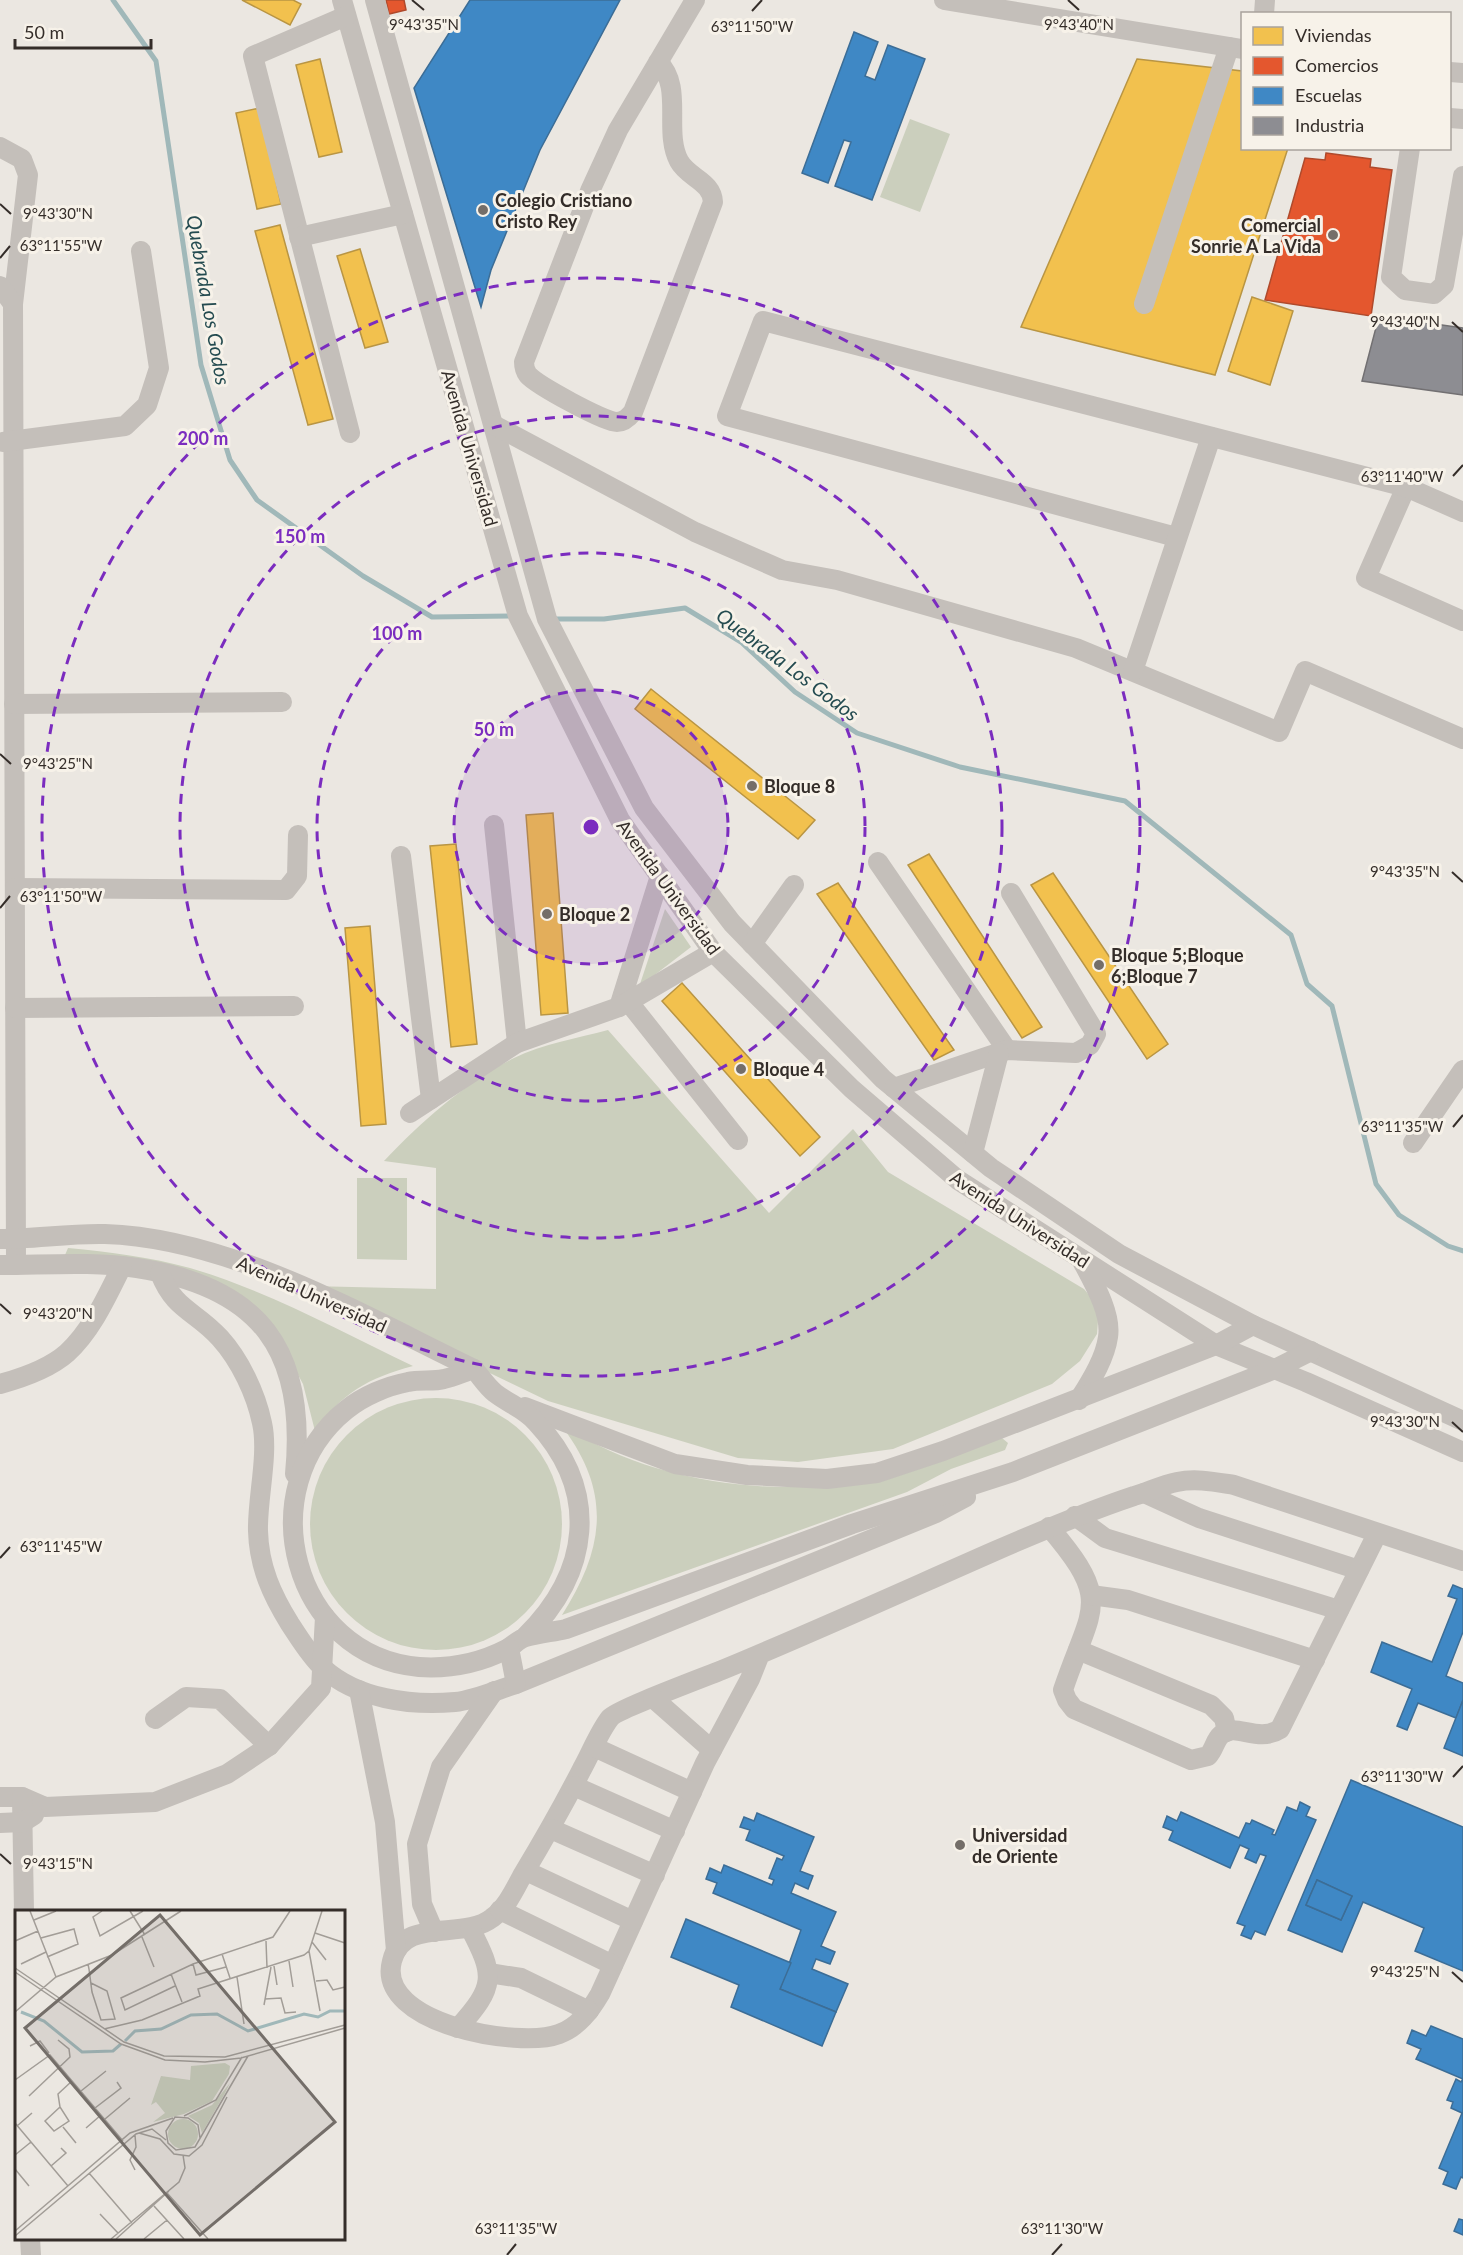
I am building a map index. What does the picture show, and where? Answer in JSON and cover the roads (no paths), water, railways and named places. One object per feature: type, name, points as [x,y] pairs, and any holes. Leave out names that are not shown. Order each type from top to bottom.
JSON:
[{"type":"street","name":"Avenida Universidad","points":[[375,0],[547,619],[644,808],[732,923],[894,1088],[973,1154],[1119,1254],[1253,1325],[1463,1421]]},
{"type":"street","points":[[658,62],[669,77],[677,157],[685,170],[710,189],[713,202],[635,407],[625,419],[615,422],[579,406],[532,379],[526,372],[524,362],[590,191],[618,130],[658,62],[695,0]]},
{"type":"street","points":[[944,0],[1236,48],[1144,304]]},
{"type":"street","name":"Avenida Universidad","points":[[344,8],[518,616],[620,820],[713,952],[852,1089],[958,1180],[1216,1345],[1463,1452]]},
{"type":"street","points":[[344,8],[253,56],[350,433]]},
{"type":"street","points":[[0,147],[21,159],[28,176],[13,304],[7,442],[7,590],[14,704],[15,888],[8,963],[15,1008],[8,1265]]},
{"type":"street","points":[[1410,150],[1391,277],[1405,290],[1434,294],[1444,285],[1463,177]]},
{"type":"street","points":[[299,237],[403,214]]},
{"type":"street","points":[[7,442],[125,426],[147,405],[159,368],[141,251]]},
{"type":"street","points":[[0,286],[13,304]]},
{"type":"street","points":[[1176,537],[727,416],[763,321],[1406,487],[1463,512]]},
{"type":"street","points":[[494,425],[695,532],[782,570],[837,580],[1076,648],[1280,732],[1305,671],[1463,739]]},
{"type":"street","points":[[1133,671],[1211,437]]},
{"type":"street","points":[[1406,487],[1366,579],[1463,621]]},
{"type":"street","points":[[14,704],[282,702]]},
{"type":"street","points":[[494,825],[517,1043]]},
{"type":"street","points":[[15,888],[286,890],[297,876],[298,835]]},
{"type":"street","points":[[401,856],[431,1099]]},
{"type":"street","points":[[878,862],[1003,1052],[973,1154]]},
{"type":"street","points":[[623,1001],[660,876]]},
{"type":"street","points":[[752,944],[794,885]]},
{"type":"street","points":[[894,1088],[1003,1052],[1076,1053],[1090,1045],[1096,1034],[1011,893]]},
{"type":"street","points":[[410,1113],[517,1043],[623,1001],[713,952]]},
{"type":"street","points":[[623,1001],[738,1140]]},
{"type":"street","points":[[15,1008],[294,1006]]},
{"type":"street","points":[[1413,1143],[1463,1070]]},
{"type":"street","name":"Avenida Universidad","points":[[8,1239],[105,1234],[160,1241],[239,1260],[328,1298],[474,1369]]},
{"type":"street","points":[[1079,1400],[1096,1370],[1109,1336],[1102,1302],[1081,1259]]},
{"type":"street","name":"Avenida Universidad","points":[[8,1265],[122,1266],[195,1280],[231,1298],[264,1326],[281,1354],[298,1412],[299,1434],[293,1494]]},
{"type":"street","points":[[0,1384],[22,1378],[67,1353],[98,1314],[122,1266]]},
{"type":"street","points":[[160,1273],[166,1290],[176,1303],[220,1338],[247,1379],[263,1424],[258,1532],[262,1569],[273,1597],[301,1641],[323,1668],[359,1690],[399,1701],[457,1702],[516,1684],[936,1513],[1013,1472]]},
{"type":"street","points":[[513,1403],[675,1464],[747,1475],[827,1479],[877,1473],[943,1451],[1216,1345],[1253,1325]]},
{"type":"street","points":[[516,1684],[517,1643],[547,1615],[562,1593],[575,1559],[579,1515],[575,1488],[565,1463],[552,1440],[534,1419],[495,1393],[474,1369],[443,1380],[409,1382],[387,1388],[347,1409],[323,1433],[305,1461],[293,1494],[292,1540],[306,1586],[325,1617],[351,1640],[371,1652],[417,1666],[464,1665],[517,1643],[566,1629],[852,1524],[1013,1472],[1275,1369],[1311,1351]]},
{"type":"street","points":[[760,1654],[750,1679],[712,1750],[613,1965],[589,2011],[566,2031],[537,2039],[458,2028],[431,2019],[402,1996],[392,1977],[390,1966],[396,1951],[410,1937],[470,1928],[486,1923],[500,1910],[551,1829],[611,1715],[760,1654],[1075,1516],[1178,1482],[1201,1480],[1234,1485],[1463,1561]]},
{"type":"street","points":[[1144,1493],[1199,1518],[1359,1569]]},
{"type":"street","points":[[1075,1516],[1084,1525],[1105,1538],[1339,1610]]},
{"type":"street","points":[[1049,1527],[1086,1575],[1091,1595],[1090,1619],[1063,1689],[1066,1700],[1074,1709],[1191,1760],[1208,1756],[1220,1735],[1227,1732],[1242,1731],[1265,1736],[1280,1729],[1377,1534]]},
{"type":"street","points":[[1091,1595],[1128,1600],[1315,1660]]},
{"type":"street","points":[[0,1797],[21,1797],[45,1807],[155,1802],[227,1774],[269,1746],[321,1688],[325,1617]]},
{"type":"street","points":[[1078,1650],[1211,1705],[1224,1718],[1227,1732]]},
{"type":"street","points":[[359,1690],[385,1822],[396,1951]]},
{"type":"street","points":[[434,1932],[422,1904],[417,1844],[441,1767],[494,1691]]},
{"type":"street","points":[[155,1719],[186,1697],[220,1699],[269,1746]]},
{"type":"street","points":[[653,1698],[712,1750]]},
{"type":"street","points":[[594,1747],[692,1792]]},
{"type":"street","points":[[574,1786],[675,1831]]},
{"type":"street","points":[[21,1797],[24,1910]]},
{"type":"street","points":[[0,1823],[23,1822],[45,1807]]},
{"type":"street","points":[[551,1829],[655,1875]]},
{"type":"street","points":[[525,1871],[633,1921]]},
{"type":"street","points":[[500,1910],[613,1965]]},
{"type":"street","points":[[458,2028],[482,2000],[489,1973],[489,1967],[470,1928]]},
{"type":"street","points":[[489,1973],[521,1978],[589,2011]]},
{"type":"street","points":[[30,2240],[31,2255]]},
{"type":"waterway","name":"Quebrada Los Godos","points":[[113,0],[156,61],[201,365],[230,460],[257,500],[363,576],[432,617],[515,616]]},
{"type":"waterway","name":"Quebrada Los Godos","points":[[551,619],[604,619],[685,608],[741,642],[795,692],[857,733],[960,767],[1125,801],[1291,935],[1307,984],[1332,1006],[1376,1184],[1399,1215],[1448,1246],[1463,1251]]},
{"type":"place","name":"Colegio Cristiano Cristo Rey","points":[[483,210]]},
{"type":"place","name":"Comercial Sonrie A La Vida","points":[[1333,235]]},
{"type":"place","name":"Bloque 8","points":[[752,786]]},
{"type":"place","name":"Bloque 2","points":[[547,914]]},
{"type":"place","name":"Bloque 5;Bloque 6;Bloque 7","points":[[1099,965]]},
{"type":"place","name":"Bloque 4","points":[[741,1069]]},
{"type":"place","name":"Universidad de Oriente","points":[[960,1845]]}]
